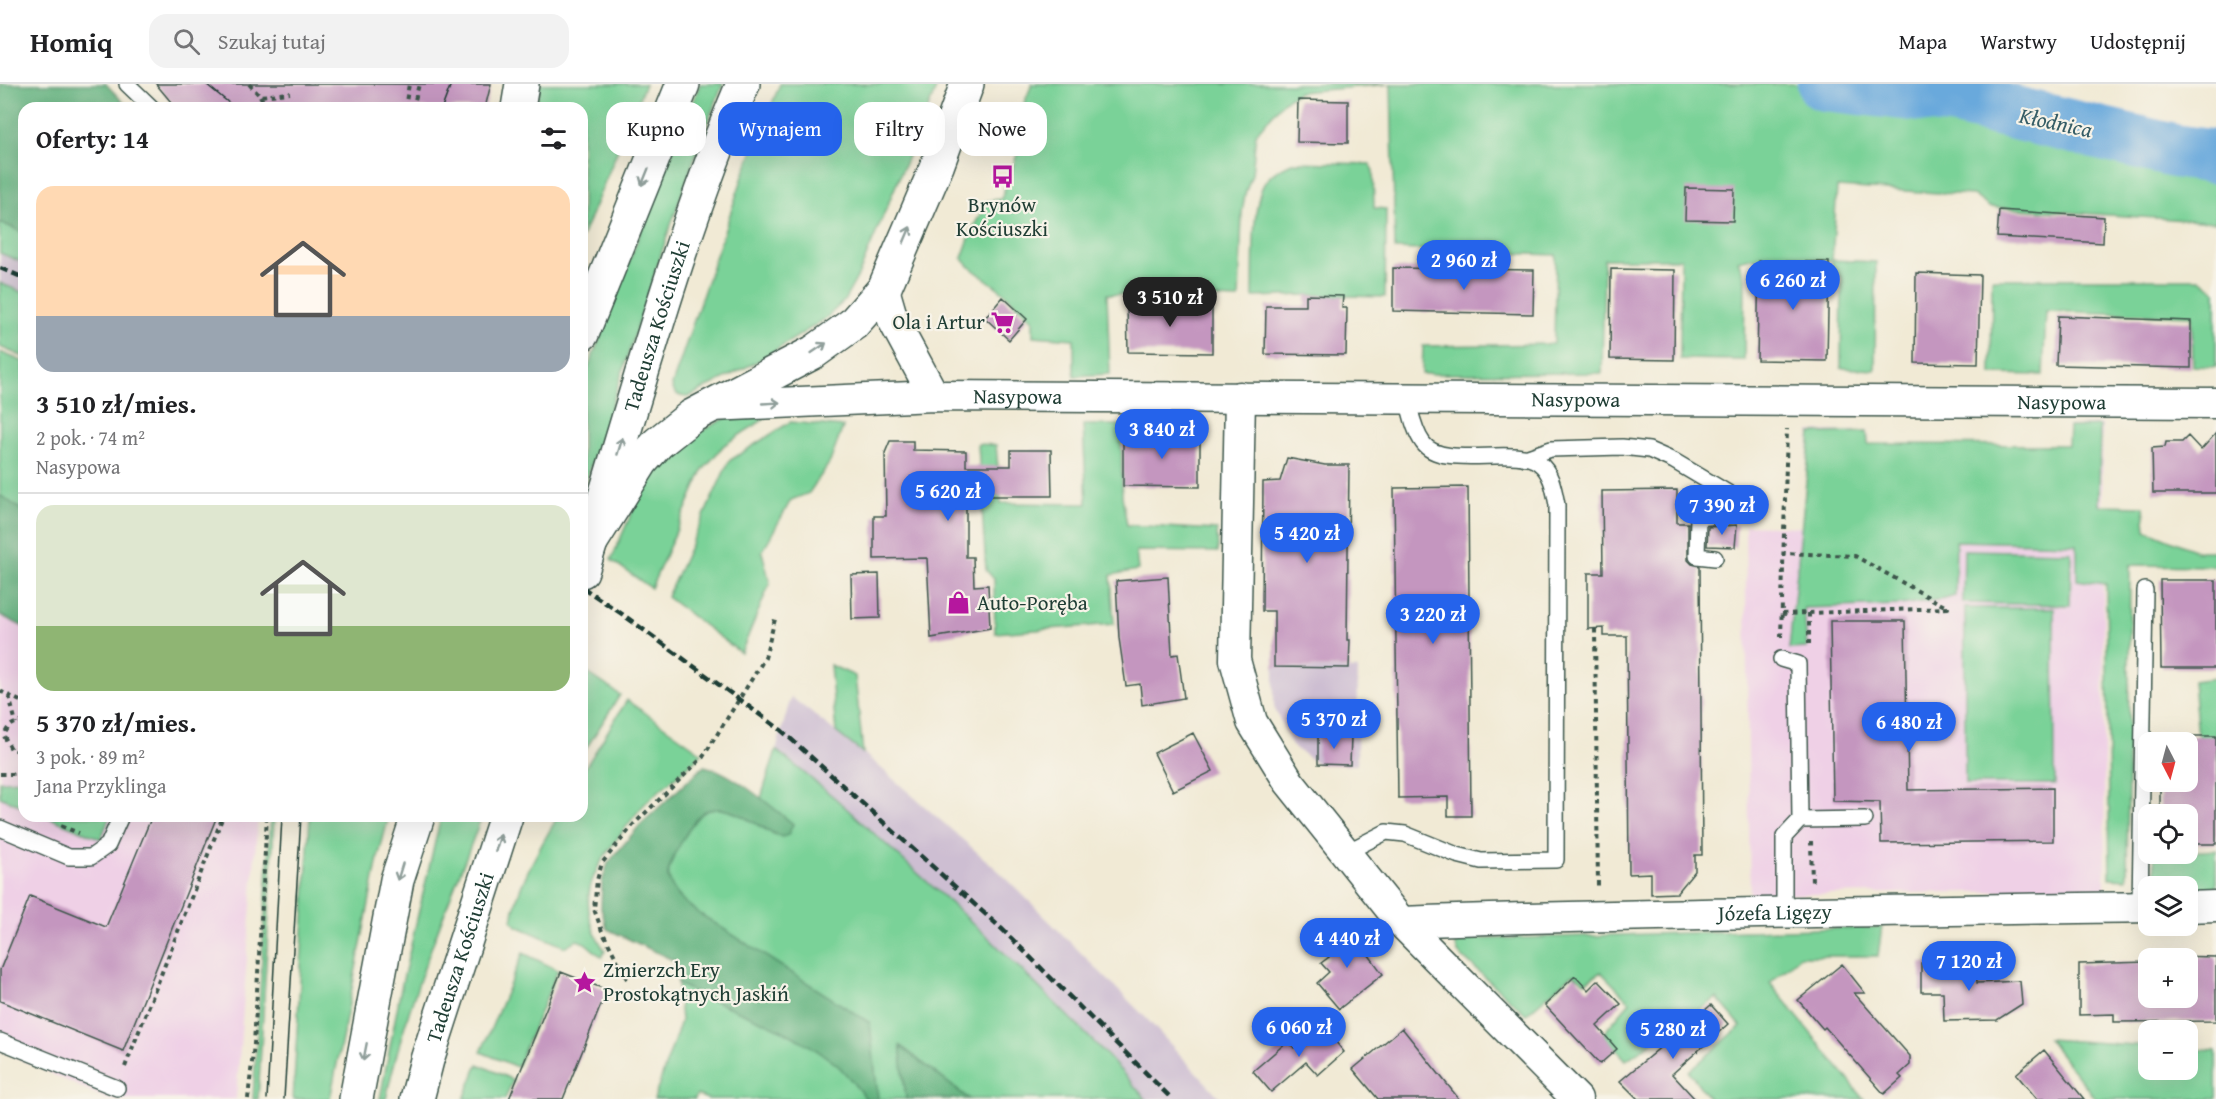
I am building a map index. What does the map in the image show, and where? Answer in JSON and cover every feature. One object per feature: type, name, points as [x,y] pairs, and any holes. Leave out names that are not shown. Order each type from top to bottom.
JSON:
[{"type":"main road","points":[[519,102],[522,84]]},
{"type":"main road","points":[[588,319],[683,84]]},
{"type":"main road","name":"Tadeusza Kościuszki","points":[[588,554],[662,311],[697,205],[743,84]]},
{"type":"main road","points":[[588,555],[642,461],[675,428],[692,416],[821,347],[853,324],[884,289],[937,166],[967,84]]},
{"type":"main road","points":[[356,1099],[397,880],[415,822]]},
{"type":"main road","name":"Tadeusza Kościuszki","points":[[417,1099],[427,1060],[504,822]]},
{"type":"street","points":[[884,289],[893,320],[934,396]]},
{"type":"street","name":"Nasypowa","points":[[712,406],[934,396],[2216,403]]},
{"type":"street","points":[[1240,398],[1235,660],[1252,722],[1289,783],[1401,922],[1577,1099]]},
{"type":"street","points":[[2198,907],[2216,906]]},
{"type":"street","name":"Józefa Ligęzy","points":[[1401,922],[1784,912],[1886,913],[2138,907]]},
{"type":"lane","points":[[127,84],[146,102]]},
{"type":"lane","points":[[1345,853],[1386,832],[1405,834],[1457,855],[1481,861],[1556,860],[1557,505],[1551,479],[1539,463],[1525,458],[1442,455],[1424,444],[1413,421],[1407,399]]},
{"type":"lane","points":[[1525,458],[1551,449],[1622,447],[1649,450],[1674,460],[1728,493],[1728,515],[1698,518],[1697,556],[1715,558]]},
{"type":"lane","points":[[2144,876],[2145,590]]},
{"type":"lane","points":[[1781,659],[1798,664],[1800,820],[1784,837],[1784,912]]},
{"type":"lane","points":[[1800,820],[1864,819]]},
{"type":"lane","points":[[0,828],[69,857],[90,857],[108,844],[118,822]]},
{"type":"lane","points":[[0,1041],[117,1088]]},
{"type":"path","points":[[249,84],[264,102]]},
{"type":"path","points":[[406,102],[409,84]]},
{"type":"path","points":[[414,102],[419,84]]},
{"type":"path","points":[[260,96],[290,93]]},
{"type":"path","points":[[1781,659],[1787,445]]},
{"type":"path","points":[[1782,614],[1948,608],[1855,556],[1784,553]]},
{"type":"path","points":[[627,979],[602,931],[594,909],[597,880],[602,863],[634,824],[704,757],[765,658],[775,619]]},
{"type":"path","points":[[1595,629],[1598,916]]},
{"type":"path","points":[[0,691],[18,700]]},
{"type":"path","points":[[9,696],[16,723],[8,727],[4,736],[11,749],[18,750]]},
{"type":"path","points":[[0,774],[18,774]]},
{"type":"path","points":[[117,1088],[221,822]]},
{"type":"path","points":[[248,1099],[254,1044],[267,822]]},
{"type":"path","points":[[56,824],[108,844]]},
{"type":"shaded area","points":[[0,253],[18,260],[18,290],[0,283]]},
{"type":"shaded area","points":[[2102,424],[2105,890],[1750,895],[1745,525],[1801,527],[1810,431],[1868,431],[1869,444],[2068,445],[2068,426]]},
{"type":"shaded area","points":[[0,615],[18,624],[18,822],[258,822],[236,1099],[106,1099],[0,1050]]},
{"type":"shaded area","points":[[1274,667],[1358,669],[1357,765],[1318,764],[1292,746],[1274,707]]},
{"type":"shaded area","points":[[791,697],[836,732],[842,734],[1002,874],[1147,1019],[1221,1099],[1146,1099],[1103,1051],[990,939],[835,798],[776,750]]},
{"type":"green space","points":[[0,84],[106,84],[123,102],[18,102],[18,230],[0,222]]},
{"type":"green space","points":[[540,84],[645,84],[638,102],[606,102],[606,156],[615,156],[588,222],[588,102],[537,102]]},
{"type":"green space","points":[[700,84],[723,84],[706,126],[706,102],[693,102]]},
{"type":"green space","points":[[780,84],[938,84],[931,102],[854,102],[854,156],[908,156],[859,274],[844,301],[825,319],[762,359],[684,397],[674,391],[672,385],[751,156],[842,156],[842,102],[773,102]]},
{"type":"green space","points":[[1032,84],[1391,84],[1299,92],[1284,101],[1256,133],[1252,174],[1245,194],[1242,213],[1239,299],[1107,294],[1110,374],[1074,376],[1074,339],[1033,336],[1033,320],[962,258],[972,230],[987,201],[1001,199],[1017,156],[1047,156],[1047,102],[1025,102]]},
{"type":"green space","points":[[1391,84],[1977,84],[2052,95],[2216,144],[2216,222],[1989,207],[1973,195],[1837,187],[1832,260],[1876,262],[1875,370],[1841,368],[1842,279],[1832,266],[1832,261],[1751,258],[1738,261],[1745,278],[1744,360],[1680,359],[1681,259],[1604,259],[1602,373],[1422,374],[1423,346],[1554,344],[1556,255],[1395,249]]},
{"type":"green space","points":[[670,156],[695,156],[588,475],[588,368]]},
{"type":"green space","points":[[1294,162],[1370,164],[1373,171],[1374,208],[1386,209],[1385,297],[1306,295],[1253,297],[1255,222],[1260,194],[1270,177],[1281,168]]},
{"type":"green space","points":[[0,222],[18,230],[18,260],[0,253]]},
{"type":"green space","points":[[1992,279],[2199,279],[2216,291],[2216,367],[2193,366],[2192,316],[2046,311],[2043,375],[1991,374]]},
{"type":"green space","points":[[0,283],[18,290],[18,354],[0,347]]},
{"type":"green space","points":[[0,352],[18,360],[18,508],[0,495]]},
{"type":"green space","points":[[733,414],[766,418],[724,445],[703,470],[651,588],[611,560],[645,482],[679,443]]},
{"type":"green space","points":[[790,422],[843,427],[830,462],[809,493],[791,500],[762,552],[770,583],[741,653],[667,597],[729,461]]},
{"type":"green space","points":[[1083,425],[1121,425],[1122,496],[1127,525],[1217,530],[1218,552],[1136,551],[1138,570],[1111,575],[1114,624],[995,633],[994,579],[986,570],[978,444],[996,445],[1001,503],[1087,504]]},
{"type":"green space","points":[[2100,426],[2099,505],[2144,506],[2146,530],[2196,551],[2216,551],[2216,566],[2130,565],[2127,879],[2110,878],[2106,584],[2077,580],[2077,544],[1956,541],[1955,596],[1900,605],[1804,608],[1807,648],[1789,649],[1811,433],[1867,432],[1868,444],[2068,445],[2069,427]]},
{"type":"green space","points":[[0,495],[18,508],[18,624],[0,615]]},
{"type":"green space","points":[[1964,550],[2071,552],[2070,605],[1963,603]]},
{"type":"green space","points":[[1965,608],[2054,608],[2055,784],[1965,784]]},
{"type":"green space","points":[[830,665],[855,676],[863,753],[836,732]]},
{"type":"green space","points":[[588,673],[620,695],[588,746]]},
{"type":"green space","points":[[2216,678],[2216,760],[2200,758],[2193,681]]},
{"type":"green space","points":[[627,700],[702,753],[643,806],[602,860],[595,874],[588,902],[595,933],[605,951],[602,957],[585,943],[577,940],[565,947],[517,926],[512,921],[524,880],[555,822],[588,822],[588,763]]},
{"type":"green space","points":[[776,750],[835,798],[990,939],[1103,1051],[1146,1099],[969,1099],[901,1046],[906,1099],[878,1099],[869,1023],[697,912],[680,897],[669,877],[672,862],[681,843],[698,817],[705,812],[727,810],[775,835],[793,824],[761,798]]},
{"type":"green space","points":[[704,766],[715,769],[738,782],[793,824],[788,835],[782,837],[733,812],[718,809],[705,811],[699,816],[676,852],[668,876],[672,887],[683,901],[697,912],[870,1023],[878,1099],[867,1099],[836,1064],[799,1039],[678,984],[675,961],[607,929],[601,908],[602,882],[608,863],[640,825]]},
{"type":"green space","points":[[18,780],[18,804],[0,797],[0,781]]},
{"type":"green space","points":[[60,822],[108,822],[101,839]]},
{"type":"green space","points":[[271,822],[274,822],[258,1099],[253,1099]]},
{"type":"green space","points":[[310,822],[387,822],[378,858],[330,1099],[293,1099]]},
{"type":"green space","points":[[440,822],[480,822],[416,991],[394,1063],[386,1099],[380,1099],[401,988]]},
{"type":"green space","points":[[2216,850],[2216,893],[2198,894],[2198,876],[2155,876],[2155,864],[2198,864],[2198,851]]},
{"type":"green space","points":[[1882,927],[1878,956],[1800,956],[1770,983],[1864,1099],[1709,1099],[1689,1071],[1741,1026],[1717,998],[1626,1060],[1603,1034],[1630,1002],[1601,972],[1585,982],[1573,974],[1526,1014],[1458,953],[1454,940]]},
{"type":"green space","points":[[523,953],[558,970],[517,1067],[481,1052]]},
{"type":"green space","points":[[678,984],[799,1039],[836,1064],[867,1099],[708,1099],[697,1095],[695,1099],[654,1099],[681,1021]]},
{"type":"green space","points":[[2048,1039],[2138,1045],[2138,1080],[2198,1080],[2198,1050],[2216,1051],[2216,1099],[2096,1099]]},
{"type":"green space","points":[[900,1046],[969,1099],[906,1099]]},
{"type":"green space","points":[[478,1064],[513,1080],[505,1099],[464,1099]]},
{"type":"building","points":[[156,84],[491,84],[486,102],[171,102]]},
{"type":"building","points":[[1298,100],[1348,101],[1348,143],[1297,142]]},
{"type":"building","points":[[1686,188],[1734,189],[1733,221],[1685,220]]},
{"type":"building","points":[[1999,210],[2104,217],[2103,243],[1997,237]]},
{"type":"building","points":[[1759,261],[1829,262],[1827,361],[1757,360]]},
{"type":"building","points":[[1393,268],[1534,270],[1533,314],[1393,311]]},
{"type":"building","points":[[1611,269],[1675,270],[1674,360],[1610,359]]},
{"type":"building","points":[[1916,273],[1980,275],[1978,364],[1915,363]]},
{"type":"building","points":[[1306,295],[1343,296],[1342,308],[1347,308],[1346,355],[1265,354],[1266,306],[1306,306]]},
{"type":"building","points":[[1003,297],[1027,319],[1009,340],[985,318]]},
{"type":"building","points":[[1127,303],[1212,303],[1212,353],[1128,352]]},
{"type":"building","points":[[2058,316],[2191,321],[2191,368],[2056,365]]},
{"type":"building","points":[[2216,433],[2216,493],[2153,493],[2152,448],[2165,447],[2166,442],[2182,442],[2188,436],[2201,450]]},
{"type":"building","points":[[1123,434],[1200,434],[1200,487],[1123,486]]},
{"type":"building","points":[[890,441],[913,441],[913,450],[966,451],[966,466],[1011,466],[1011,450],[1051,450],[1052,496],[966,496],[966,557],[973,557],[974,586],[988,585],[990,628],[931,638],[927,558],[874,559],[874,516],[886,516],[885,453]]},
{"type":"building","points":[[1287,458],[1325,465],[1349,465],[1347,640],[1350,640],[1349,668],[1274,667],[1274,611],[1262,611],[1263,482],[1280,481]]},
{"type":"building","points":[[1468,487],[1471,816],[1448,816],[1448,797],[1398,798],[1394,488]]},
{"type":"building","points":[[1677,490],[1677,523],[1688,523],[1688,560],[1700,566],[1702,855],[1695,855],[1695,871],[1677,893],[1651,894],[1651,873],[1629,874],[1627,636],[1604,636],[1604,628],[1588,629],[1588,573],[1603,573],[1602,491]]},
{"type":"building","points":[[1737,525],[1735,547],[1707,546],[1708,527]]},
{"type":"building","points":[[879,574],[880,618],[852,619],[851,575]]},
{"type":"building","points":[[1168,577],[1172,655],[1178,654],[1184,698],[1142,705],[1140,684],[1126,686],[1119,638],[1116,581]]},
{"type":"building","points":[[2160,580],[2216,580],[2216,668],[2161,668]]},
{"type":"building","points":[[1830,621],[1905,621],[1908,790],[2053,788],[2053,841],[1881,843],[1880,802],[1833,801]]},
{"type":"building","points":[[1193,733],[1213,771],[1173,791],[1154,753]]},
{"type":"building","points":[[1318,735],[1351,736],[1350,765],[1318,764]]},
{"type":"building","points":[[2198,736],[2216,736],[2216,844],[2198,844],[2198,804],[2160,804],[2160,792],[2198,792]]},
{"type":"building","points":[[150,822],[215,822],[123,1051],[0,1001],[0,970],[30,896],[106,927]]},
{"type":"building","points":[[1346,929],[1352,936],[1354,935],[1383,974],[1339,1009],[1317,983],[1329,972],[1321,963],[1329,957],[1322,948]]},
{"type":"building","points":[[2198,957],[2216,957],[2216,1021],[2114,1022],[2114,1014],[2079,1015],[2079,964],[2138,962],[2138,1008],[2198,1008]]},
{"type":"building","points":[[1976,960],[1977,983],[2020,981],[2022,1004],[1997,1020],[1944,1021],[1943,992],[1921,992],[1921,963]]},
{"type":"building","points":[[1842,964],[1865,993],[1854,993],[1910,1056],[1910,1065],[1899,1075],[1902,1078],[1884,1094],[1798,1000]]},
{"type":"building","points":[[561,972],[607,990],[563,1099],[509,1099]]},
{"type":"building","points":[[1575,976],[1588,990],[1598,980],[1621,1004],[1597,1026],[1617,1049],[1600,1064],[1545,1005]]},
{"type":"building","points":[[1711,1005],[1728,1024],[1672,1074],[1695,1099],[1638,1099],[1620,1081]]},
{"type":"building","points":[[1322,1025],[1344,1052],[1318,1075],[1306,1062],[1271,1092],[1253,1071],[1288,1041],[1294,1048]]},
{"type":"building","points":[[1402,1028],[1459,1099],[1378,1099],[1353,1069]]},
{"type":"building","points":[[2044,1050],[2084,1099],[2037,1099],[2016,1074]]},
{"type":"waterway","name":"Kłodnica","points":[[1824,84],[1956,99],[2174,151],[2216,157]]},
{"type":"tram line","points":[[206,84],[228,102]]},
{"type":"tram line","points":[[444,102],[451,84]]},
{"type":"tram line","points":[[267,1099],[282,822]]},
{"type":"tram line","points":[[284,1099],[301,822]]},
{"type":"railway","points":[[0,268],[18,276]]},
{"type":"railway","points":[[588,591],[781,730],[1003,930],[1172,1099]]},
{"type":"place","name":"Brynów Kościuszki","points":[[1002,177]]},
{"type":"place","name":"Ola i Artur","points":[[1003,322]]},
{"type":"place","name":"Auto-Poręba","points":[[959,603]]},
{"type":"place","name":"Zmierzch Ery Prostokątnych Jaskiń","points":[[585,982]]}]
